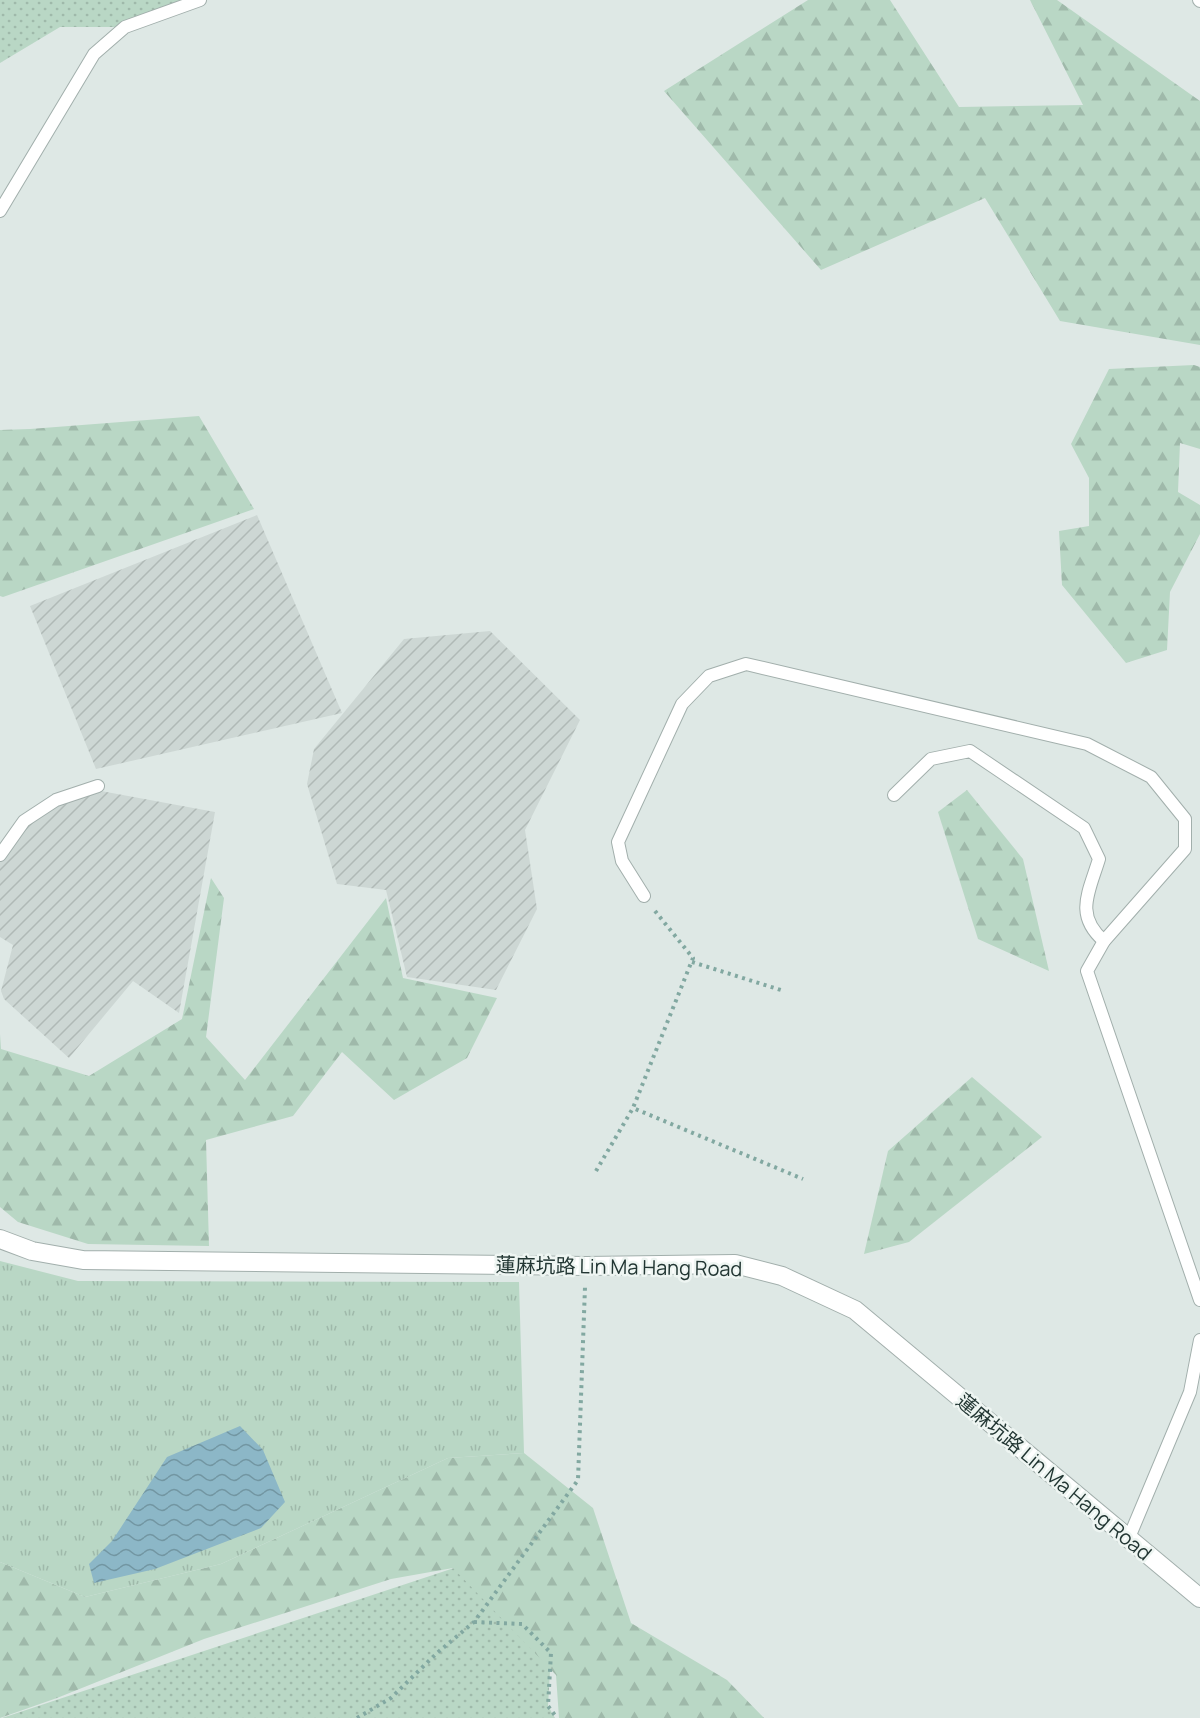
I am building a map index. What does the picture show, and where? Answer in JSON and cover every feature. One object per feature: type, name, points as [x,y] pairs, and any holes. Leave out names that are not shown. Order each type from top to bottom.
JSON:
[{"type":"street","name":"蓮麻坑路 Lin Ma Hang Road","points":[[0,1239],[32,1251],[83,1260],[586,1266],[735,1264],[782,1276],[855,1310],[1200,1598]]},
{"type":"lane","points":[[0,211],[94,54],[125,27],[200,0]]},
{"type":"lane","points":[[644,896],[622,861],[618,842],[682,704],[709,676],[746,664],[1087,744],[1151,777],[1185,819],[1185,849],[1104,941],[1088,971],[1200,1300]]},
{"type":"lane","points":[[894,795],[931,759],[970,751],[1084,828],[1099,859],[1085,909],[1092,930],[1104,941]]},
{"type":"lane","points":[[0,855],[24,821],[56,800],[98,786]]},
{"type":"lane","points":[[1128,1540],[1190,1392],[1200,1340]]},
{"type":"path","points":[[596,1171],[633,1108],[693,958],[644,896]]},
{"type":"path","points":[[692,962],[784,991]]},
{"type":"path","points":[[633,1108],[803,1179]]},
{"type":"path","points":[[357,1718],[391,1698],[437,1653],[474,1622],[578,1480],[586,1266]]},
{"type":"path","points":[[474,1622],[522,1624],[551,1653],[548,1706],[557,1718]]},
{"type":"shaded area","points":[[257,515],[342,713],[96,769],[30,606]]},
{"type":"shaded area","points":[[490,631],[580,720],[525,830],[537,909],[496,990],[407,977],[386,890],[337,884],[307,784],[314,749],[404,639]]},
{"type":"shaded area","points":[[101,791],[215,812],[179,1013],[133,981],[69,1058],[4,999],[1,991],[13,945],[0,937],[0,860],[24,824],[57,804]]},
{"type":"green space","points":[[0,0],[200,0],[125,27],[60,27],[0,63]]},
{"type":"green space","points":[[808,0],[890,0],[959,107],[1083,105],[1030,0],[1057,0],[1200,101],[1200,345],[1060,321],[985,198],[821,270],[664,91]]},
{"type":"green space","points":[[1194,365],[1200,367],[1200,449],[1180,443],[1178,492],[1200,505],[1200,534],[1170,592],[1167,650],[1126,663],[1062,585],[1059,531],[1089,526],[1089,478],[1071,444],[1109,369]]},
{"type":"green space","points":[[199,416],[254,509],[3,597],[0,596],[0,430]]},
{"type":"green space","points":[[967,790],[1023,859],[1049,971],[978,939],[938,812]]},
{"type":"green space","points":[[211,878],[224,898],[206,1037],[245,1080],[386,898],[403,978],[497,998],[467,1058],[394,1100],[342,1052],[293,1116],[206,1140],[209,1246],[88,1244],[18,1222],[0,1207],[0,1034],[1,1049],[89,1076],[182,1019]]},
{"type":"green space","points":[[972,1077],[1042,1137],[909,1242],[864,1254],[888,1151]]},
{"type":"green space","points":[[0,1261],[78,1281],[519,1282],[524,1453],[448,1458],[221,1564],[85,1597],[0,1562]]},
{"type":"green space","points":[[524,1453],[593,1508],[631,1623],[727,1680],[764,1718],[559,1718],[556,1675],[453,1568],[391,1579],[204,1639],[57,1698],[0,1718],[0,1562],[85,1597],[221,1564],[448,1458]]},
{"type":"green space","points":[[454,1568],[551,1653],[548,1706],[555,1718],[2,1718]]},
{"type":"water","points":[[240,1426],[263,1450],[285,1502],[261,1528],[155,1569],[94,1583],[89,1564],[112,1541],[167,1457]]}]
